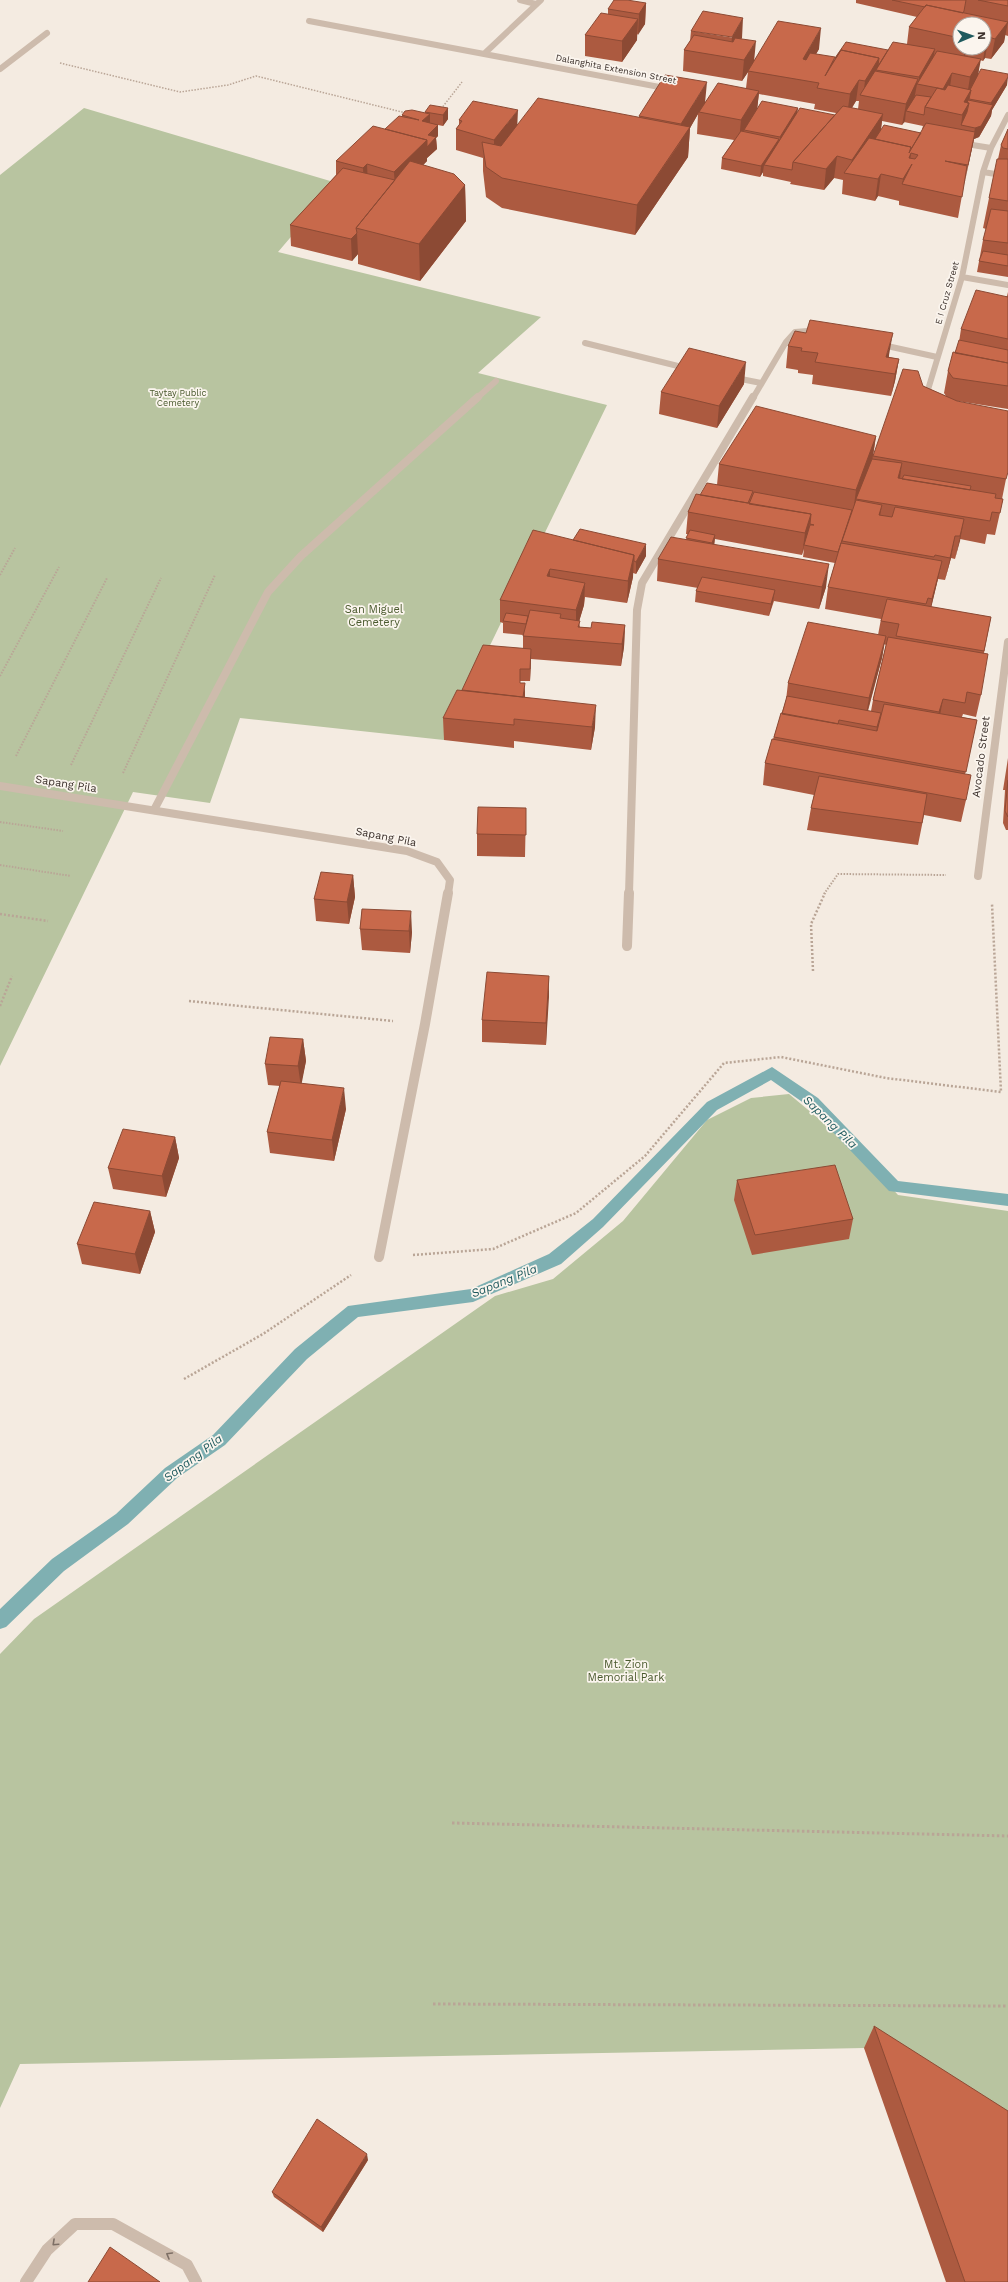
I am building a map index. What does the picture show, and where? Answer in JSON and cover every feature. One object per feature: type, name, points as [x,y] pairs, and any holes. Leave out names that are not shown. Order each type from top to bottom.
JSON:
[{"type":"street","points":[[520,0],[538,2]]},
{"type":"street","points":[[485,53],[538,2]]},
{"type":"street","name":"Dalanghita Extension Street","points":[[309,21],[485,53],[679,91]]},
{"type":"street","points":[[0,69],[47,33]]},
{"type":"street","name":"E I Cruz Street","points":[[938,403],[932,401],[927,393],[962,277],[983,172],[991,148],[1008,115]]},
{"type":"street","points":[[952,141],[991,148]]},
{"type":"street","points":[[983,172],[1008,176]]},
{"type":"street","points":[[962,277],[1008,285]]},
{"type":"street","points":[[627,946],[637,610],[642,583],[786,342],[795,332],[815,329],[830,333]]},
{"type":"street","points":[[868,341],[937,357]]},
{"type":"street","points":[[585,343],[643,359],[698,370]]},
{"type":"street","points":[[722,375],[761,383]]},
{"type":"street","points":[[154,810],[268,592],[302,556],[496,381]]},
{"type":"street","name":"Avocado Street","points":[[978,876],[1008,642]]},
{"type":"street","name":"Sapang Pila","points":[[0,786],[407,850],[437,862],[450,880],[425,1024],[379,1257]]},
{"type":"street","points":[[26,2282],[47,2250],[76,2224],[113,2224],[186,2265],[196,2282]]},
{"type":"path","points":[[21,53],[180,92],[228,85],[256,76],[412,114]]},
{"type":"path","points":[[438,112],[485,53]]},
{"type":"path","points":[[0,575],[15,548]]},
{"type":"path","points":[[0,676],[59,567]]},
{"type":"path","points":[[109,803],[215,575]]},
{"type":"path","points":[[0,786],[107,578]]},
{"type":"path","points":[[57,795],[161,578]]},
{"type":"path","points":[[0,822],[66,832]]},
{"type":"path","points":[[0,865],[71,876]]},
{"type":"path","points":[[184,1379],[263,1334],[379,1257],[493,1248],[576,1213],[645,1156],[724,1063],[781,1057],[886,1078],[1001,1092],[994,978],[991,893],[978,876],[838,874],[826,890],[811,924],[813,971]]},
{"type":"path","points":[[0,914],[48,921]]},
{"type":"path","points":[[0,1006],[12,976]]},
{"type":"path","points":[[188,1001],[425,1024]]},
{"type":"path","points":[[452,1823],[1008,1836]]},
{"type":"path","points":[[433,2004],[1008,2006]]},
{"type":"green space","name":"Taytay Public Cemetery","points":[[84,108],[337,183],[278,252],[541,317],[478,373],[607,405],[444,740],[240,718],[210,803],[133,792],[0,1066],[0,175]]},
{"type":"green space","name":"Mt. Zion Memorial Park","points":[[789,1094],[860,1153],[898,1195],[1008,1211],[1008,2140],[864,2048],[20,2064],[0,2108],[0,1654],[34,1619],[495,1296],[553,1279],[623,1221],[707,1120],[751,1098]]},
{"type":"building","points":[[614,0],[627,0],[646,3],[639,14],[608,9]]},
{"type":"building","points":[[892,0],[966,0],[963,13],[926,5],[925,7]]},
{"type":"building","points":[[978,0],[1008,0],[1008,6]]},
{"type":"building","points":[[926,5],[979,16],[952,16],[952,36],[909,27]]},
{"type":"building","points":[[703,11],[743,18],[732,37],[691,31]]},
{"type":"building","points":[[601,13],[638,19],[622,41],[585,35]]},
{"type":"building","points":[[992,19],[1008,22],[995,39],[992,38]]},
{"type":"building","points":[[778,21],[821,28],[803,59],[806,60],[810,53],[835,57],[825,76],[841,50],[879,58],[865,81],[859,80],[850,94],[817,88],[819,83],[748,71]]},
{"type":"building","points":[[694,35],[733,42],[735,38],[756,41],[744,60],[684,50]]},
{"type":"building","points":[[846,42],[888,50],[878,66],[879,58],[841,50],[835,58]]},
{"type":"building","points":[[893,42],[935,49],[919,77],[876,70]]},
{"type":"building","points":[[937,51],[952,54],[952,56],[964,56],[981,59],[970,77],[952,73],[943,89],[917,84]]},
{"type":"building","points":[[981,69],[1008,74],[1008,77],[991,103],[969,99],[970,90]]},
{"type":"building","points":[[875,71],[918,79],[906,104],[860,95]]},
{"type":"building","points":[[665,75],[707,82],[681,124],[639,116]]},
{"type":"building","points":[[718,83],[759,91],[741,120],[699,112]]},
{"type":"building","points":[[948,85],[971,90],[964,102],[969,103],[962,115],[925,107],[937,88],[945,90]]},
{"type":"building","points":[[916,95],[931,97],[925,107],[924,115],[906,111]]},
{"type":"building","points":[[538,98],[690,127],[637,205],[502,178],[486,167],[482,142],[501,146]]},
{"type":"building","points":[[968,100],[993,105],[981,126],[975,128],[961,125],[967,112],[969,103],[967,103]]},
{"type":"building","points":[[473,101],[518,110],[494,140],[456,129],[462,121],[459,120]]},
{"type":"building","points":[[762,101],[798,108],[780,137],[744,130]]},
{"type":"building","points":[[430,105],[448,108],[443,115],[425,112]]},
{"type":"building","points":[[843,106],[883,114],[852,160],[837,156],[826,169],[793,162]]},
{"type":"building","points":[[800,108],[835,115],[793,162],[792,170],[764,165]]},
{"type":"building","points":[[412,110],[430,114],[422,121],[438,125],[428,135],[436,137],[427,147],[427,140],[385,129],[399,116],[419,120],[402,115],[405,111]]},
{"type":"building","points":[[926,123],[975,132],[968,165],[945,161],[967,166],[962,197],[902,184],[912,164],[903,179],[881,174],[878,179],[844,173],[869,138],[911,147],[909,153]],"holes":[[[911,153],[918,155],[915,159],[909,158]]]},
{"type":"building","points":[[884,125],[921,133],[911,149],[911,147],[875,139]]},
{"type":"building","points":[[373,126],[427,140],[394,172],[367,164],[363,168],[336,161]]},
{"type":"building","points":[[1008,129],[1008,149],[1003,148],[1001,145]]},
{"type":"building","points":[[741,131],[779,139],[761,166],[722,158]]},
{"type":"building","points":[[997,159],[1008,159],[1008,201],[989,198]]},
{"type":"building","points":[[410,161],[454,174],[465,185],[419,244],[356,228]]},
{"type":"building","points":[[343,168],[395,180],[356,228],[357,233],[351,239],[290,225]]},
{"type":"building","points":[[991,209],[1008,211],[1008,243],[983,240]]},
{"type":"building","points":[[983,251],[1008,255],[1008,266],[979,261]]},
{"type":"building","points":[[976,290],[1008,297],[1008,339],[961,329]]},
{"type":"building","points":[[810,320],[893,333],[886,357],[899,359],[895,374],[815,362],[818,353],[801,351],[802,348],[788,346],[795,331],[806,333]]},
{"type":"building","points":[[959,340],[1008,350],[1008,363],[955,353]]},
{"type":"building","points":[[689,348],[746,362],[719,406],[661,392]]},
{"type":"building","points":[[953,352],[1008,363],[1008,386],[953,378],[948,371]]},
{"type":"building","points":[[903,369],[918,371],[923,386],[957,401],[1008,411],[1008,472],[1006,479],[873,456]]},
{"type":"building","points":[[756,406],[876,436],[856,490],[719,464]]},
{"type":"building","points":[[872,459],[902,463],[898,478],[996,494],[995,498],[1003,499],[1000,513],[992,512],[990,521],[856,499]]},
{"type":"building","points":[[904,475],[971,486],[970,490],[902,479]]},
{"type":"building","points":[[707,483],[753,491],[748,503],[700,495]]},
{"type":"building","points":[[754,492],[852,510],[838,552],[804,545],[810,525],[814,525],[810,524],[811,514],[749,504]]},
{"type":"building","points":[[696,494],[811,514],[805,533],[688,512]]},
{"type":"building","points":[[856,500],[882,505],[879,515],[892,517],[895,507],[964,519],[960,536],[955,536],[950,558],[935,555],[934,557],[842,541]]},
{"type":"building","points":[[580,529],[646,544],[636,562],[634,561],[634,555],[573,540]]},
{"type":"building","points":[[533,530],[634,555],[628,581],[550,569],[547,576],[585,583],[576,610],[500,600]]},
{"type":"building","points":[[690,530],[715,535],[712,543],[686,538]]},
{"type":"building","points":[[671,537],[829,564],[822,587],[658,559]]},
{"type":"building","points":[[841,543],[942,561],[932,599],[928,598],[926,604],[828,587]]},
{"type":"building","points":[[702,577],[775,590],[771,604],[696,591]]},
{"type":"building","points":[[887,599],[991,617],[984,651],[896,636],[899,624],[881,621]]},
{"type":"building","points":[[530,610],[561,614],[560,618],[580,621],[578,627],[591,628],[592,622],[625,625],[622,644],[523,636]]},
{"type":"building","points":[[506,613],[528,616],[526,624],[503,621]]},
{"type":"building","points":[[808,622],[886,636],[869,698],[788,683]]},
{"type":"building","points":[[888,637],[988,654],[981,695],[967,692],[965,703],[943,699],[939,712],[873,700]]},
{"type":"building","points":[[483,645],[531,649],[530,669],[520,669],[520,683],[525,683],[523,697],[462,690]]},
{"type":"building","points":[[457,690],[596,705],[592,727],[514,719],[514,725],[443,718]]},
{"type":"building","points":[[787,696],[881,713],[877,727],[839,720],[838,724],[782,714]]},
{"type":"building","points":[[884,704],[977,720],[966,772],[774,737],[781,713],[877,731]]},
{"type":"building","points":[[772,739],[971,775],[966,800],[765,763]]},
{"type":"building","points":[[819,776],[927,794],[922,823],[811,808]]},
{"type":"building","points":[[1008,780],[1008,817],[1005,811]]},
{"type":"building","points":[[478,807],[526,808],[526,835],[477,834]]},
{"type":"building","points":[[321,872],[353,875],[347,902],[314,899]]},
{"type":"building","points":[[362,909],[411,911],[409,931],[360,929]]},
{"type":"building","points":[[487,972],[549,976],[546,1023],[482,1020]]},
{"type":"building","points":[[270,1037],[303,1039],[298,1066],[265,1064]]},
{"type":"building","points":[[281,1081],[344,1088],[332,1140],[267,1132]]},
{"type":"building","points":[[123,1129],[175,1137],[162,1176],[108,1168]]},
{"type":"building","points":[[835,1165],[853,1219],[755,1235],[737,1180]]},
{"type":"building","points":[[94,1202],[150,1211],[135,1254],[77,1244]]},
{"type":"building","points":[[874,2026],[1008,2111],[1008,2282],[965,2282]]},
{"type":"building","points":[[317,2119],[367,2154],[321,2227],[272,2192]]},
{"type":"building","points":[[110,2247],[160,2282],[88,2282]]},
{"type":"waterway","name":"Sapang Pila","points":[[0,1621],[58,1565],[122,1519],[171,1473],[219,1440],[301,1354],[354,1311],[473,1295],[555,1259],[598,1223],[712,1106],[772,1073],[813,1102],[894,1187],[1008,1200]]},
{"type":"park label","name":"San Miguel Cemetery","points":[[374,615]]}]
